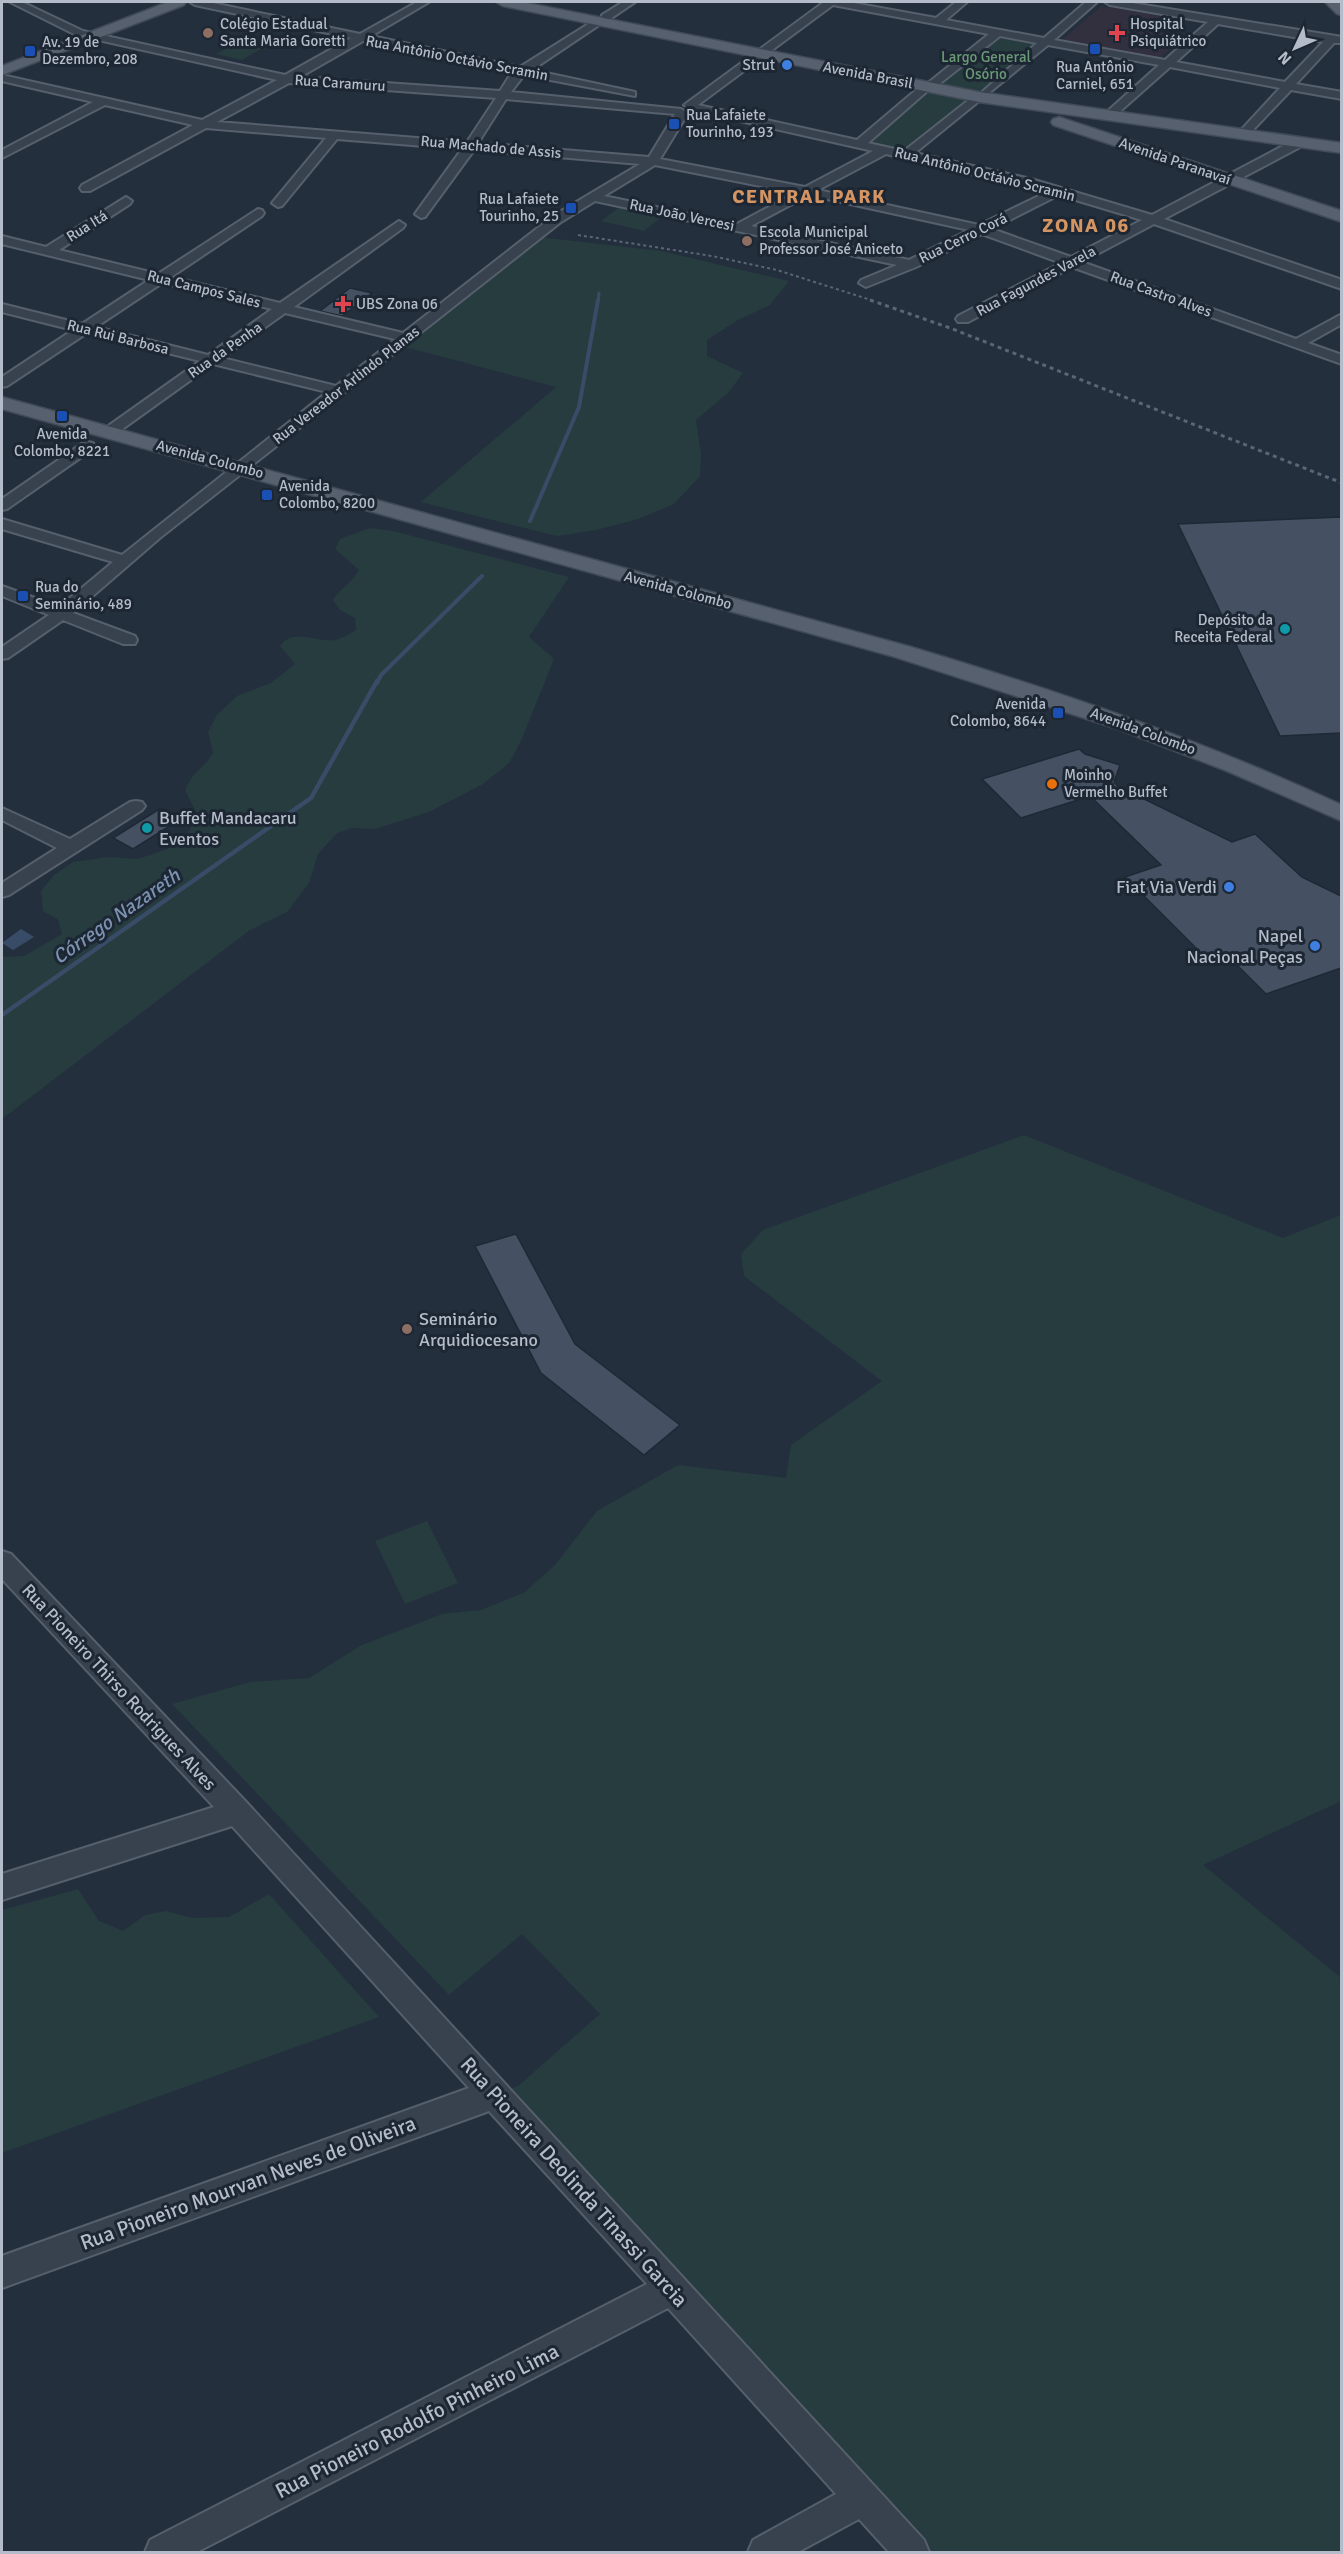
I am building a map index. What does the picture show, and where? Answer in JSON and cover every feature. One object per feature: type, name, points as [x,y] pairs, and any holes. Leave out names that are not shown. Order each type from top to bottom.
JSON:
[{"type":"main road","points":[[2,71],[163,2]]},
{"type":"main road","points":[[2,63],[179,2]]},
{"type":"main road","name":"Avenida Brasil","points":[[503,2],[602,19],[1009,101],[1247,130],[1340,146]]},
{"type":"main road","name":"Avenida Brasil","points":[[530,2],[602,19]]},
{"type":"main road","points":[[1332,2],[1341,11]]},
{"type":"main road","name":"Avenida Brasil","points":[[982,95],[1340,146]]},
{"type":"main road","name":"Avenida Paranavaí","points":[[1009,101],[1036,114],[1341,209]]},
{"type":"main road","name":"Avenida Paranavaí","points":[[1051,105],[1067,120],[1341,217]]},
{"type":"main road","name":"Avenida Colombo","points":[[2,403],[241,467],[891,649],[1041,694],[1179,743],[1341,814]]},
{"type":"main road","points":[[25,428],[45,414]]},
{"type":"main road","name":"Avenida Colombo","points":[[2,422],[222,482],[533,562],[885,658],[1025,699],[1174,753],[1341,830]]},
{"type":"street","name":"Rua Caramuru","points":[[15,2],[85,35],[287,79],[687,109]]},
{"type":"street","name":"Rua Antônio Octávio Scramin","points":[[195,2],[523,70],[687,109],[726,115],[981,170],[1153,219],[1341,285]]},
{"type":"street","points":[[86,188],[424,2]]},
{"type":"street","points":[[421,214],[471,145],[516,75],[630,2]]},
{"type":"street","points":[[653,162],[687,109],[760,51],[832,2],[1341,96]]},
{"type":"street","points":[[938,21],[962,2]]},
{"type":"street","points":[[907,154],[982,95],[1092,2]]},
{"type":"street","points":[[1110,2],[1336,40]]},
{"type":"street","points":[[1113,112],[1215,21]]},
{"type":"street","points":[[860,144],[998,32]]},
{"type":"street","points":[[1247,130],[1336,40]]},
{"type":"street","name":"Rua Machado de Assis","points":[[2,78],[204,124],[653,162],[806,191],[980,230]]},
{"type":"street","points":[[2,155],[104,101]]},
{"type":"street","points":[[278,203],[334,135]]},
{"type":"street","name":"Rua Fagundes Varela","points":[[963,319],[1300,142]]},
{"type":"street","points":[[740,227],[886,149]]},
{"type":"street","name":"Rua Vereador Arlindo Planas","points":[[2,654],[61,614],[222,482],[549,226],[593,196],[653,162]]},
{"type":"street","name":"Rua Cerro Corá","points":[[866,283],[911,264],[1058,191]]},
{"type":"street","name":"Rua João Vercesi","points":[[593,196],[911,264]]},
{"type":"street","name":"Rua Itá","points":[[48,251],[126,201]]},
{"type":"street","points":[[2,383],[258,213]]},
{"type":"street","name":"Rua da Penha","points":[[109,432],[399,225]]},
{"type":"street","name":"Rua Castro Alves","points":[[980,230],[1341,360]]},
{"type":"street","name":"Rua Campos Sales","points":[[2,240],[407,338]]},
{"type":"street","name":"Rua Rui Barbosa","points":[[2,308],[339,391]]},
{"type":"street","points":[[1298,343],[1341,318]]},
{"type":"street","points":[[2,506],[88,446]]},
{"type":"street","points":[[2,524],[126,561]]},
{"type":"street","points":[[2,591],[129,640]]},
{"type":"street","points":[[2,891],[136,806]]},
{"type":"street","points":[[2,813],[71,847]]},
{"type":"street","name":"Rua Pioneiro Thirso Rodrigues Alves","points":[[2,1562],[237,1812]]},
{"type":"street","points":[[2,1887],[237,1812]]},
{"type":"street","name":"Rua Pioneira Deolinda Tinassi Garcia","points":[[237,1812],[912,2553]]},
{"type":"street","name":"Rua Pioneiro Mourvan Neves de Oliveira","points":[[2,2272],[494,2094]]},
{"type":"street","name":"Rua Pioneiro Rodolfo Pinheiro Lima","points":[[162,2553],[671,2289]]},
{"type":"street","points":[[765,2553],[862,2498]]},
{"type":"shaded area","name":"Hospital Psiquiátrico","points":[[1102,6],[1160,16],[1145,30],[1182,37],[1159,59],[1062,40]]},
{"type":"green space","name":"Largo General Osório","points":[[998,32],[1046,41],[985,93],[934,83]]},
{"type":"green space","points":[[240,41],[266,46],[242,60],[216,54]]},
{"type":"green space","points":[[927,86],[979,97],[907,154],[860,144]]},
{"type":"green space","points":[[621,206],[663,216],[644,231],[601,221]]},
{"type":"green space","points":[[539,237],[661,251],[789,281],[770,305],[738,320],[707,340],[707,356],[743,373],[728,393],[696,420],[701,454],[700,476],[674,504],[638,519],[596,530],[557,536],[421,502],[556,387],[405,347]]},
{"type":"green space","points":[[370,528],[393,531],[569,577],[529,637],[554,659],[521,741],[509,763],[483,784],[429,812],[375,829],[352,828],[337,833],[318,854],[309,883],[287,912],[250,930],[2,1119],[2,957],[24,956],[62,934],[58,919],[43,911],[41,891],[54,875],[73,862],[109,857],[138,859],[170,848],[189,831],[198,816],[185,790],[213,753],[208,732],[217,715],[237,696],[271,683],[295,664],[280,646],[284,641],[295,637],[334,640],[356,630],[355,618],[340,610],[333,600],[359,570],[335,549],[340,539]]},
{"type":"green space","points":[[1024,1135],[1283,1238],[1341,1215],[1341,1801],[1203,1865],[1341,1978],[1341,2552],[909,2552],[494,2094],[518,2086],[600,2014],[522,1934],[449,1995],[172,1704],[250,1682],[309,1678],[362,1645],[442,1614],[481,1610],[525,1592],[555,1565],[597,1511],[678,1465],[786,1478],[791,1445],[882,1381],[744,1276],[741,1254],[763,1230]]},
{"type":"green space","points":[[427,1521],[458,1583],[405,1604],[375,1541]]},
{"type":"green space","points":[[78,1889],[99,1921],[123,1931],[145,1915],[166,1911],[192,1918],[229,1917],[269,1894],[379,2017],[2,2153],[2,1910]]},
{"type":"water","points":[[21,929],[34,937],[13,950],[2,943]]},
{"type":"building","name":"UBS Zona 06","points":[[350,288],[372,293],[342,316],[320,311]]},
{"type":"building","name":"Depósito da Receita Federal","points":[[1341,517],[1341,733],[1280,736],[1178,524]]},
{"type":"building","name":"Fiat Via Verdi","points":[[1079,749],[1085,754],[1120,765],[1114,782],[1130,799],[1138,796],[1232,842],[1255,834],[1302,877],[1341,896],[1341,968],[1266,994],[1231,959],[1213,965],[1125,877],[1161,865],[1090,796],[1021,818],[982,779]]},
{"type":"building","name":"Buffet Mandacaru Eventos","points":[[161,808],[181,819],[133,849],[113,838]]},
{"type":"building","name":"Seminário Arquidiocesano","points":[[516,1234],[575,1344],[680,1425],[644,1455],[541,1373],[475,1246]]},
{"type":"waterway","name":"Córrego Nazareth","points":[[598,301],[599,293]]},
{"type":"waterway","name":"Córrego Nazareth","points":[[530,521],[579,407],[598,300]]},
{"type":"waterway","name":"Córrego Nazareth","points":[[377,683],[381,675],[482,576]]},
{"type":"waterway","name":"Córrego Nazareth","points":[[2,1015],[311,798],[377,681]]},
{"type":"railway","points":[[578,235],[712,256],[777,270],[874,301]]},
{"type":"railway","points":[[870,300],[950,328],[1342,483]]},
{"type":"place","name":"Colégio Estadual Santa Maria Goretti","points":[[208,33]]},
{"type":"place","name":"Hospital Psiquiátrico","points":[[1117,33]]},
{"type":"place","name":"Rua Antônio Carniel, 651","points":[[1095,49]]},
{"type":"place","name":"Av. 19 de Dezembro, 208","points":[[30,51]]},
{"type":"place","name":"Strut","points":[[787,65]]},
{"type":"place","name":"Rua Lafaiete Tourinho, 193","points":[[674,124]]},
{"type":"place","name":"Rua Lafaiete Tourinho, 25","points":[[571,208]]},
{"type":"place","name":"Escola Municipal Professor José Aniceto","points":[[747,241]]},
{"type":"place","name":"UBS Zona 06","points":[[343,304]]},
{"type":"place","name":"Avenida Colombo, 8221","points":[[62,416]]},
{"type":"place","name":"Avenida Colombo, 8200","points":[[267,495]]},
{"type":"place","name":"Rua do Seminário, 489","points":[[23,596]]},
{"type":"place","name":"Depósito da Receita Federal","points":[[1285,629]]},
{"type":"place","name":"Avenida Colombo, 8644","points":[[1058,713]]},
{"type":"place","name":"Moinho Vermelho Buffet","points":[[1052,784]]},
{"type":"place","name":"Buffet Mandacaru Eventos","points":[[147,828]]},
{"type":"place","name":"Fiat Via Verdi","points":[[1229,887]]},
{"type":"place","name":"Napel Nacional Peças","points":[[1315,946]]},
{"type":"place","name":"Seminário Arquidiocesano","points":[[407,1329]]},
{"type":"district","name":"CENTRAL PARK","points":[[809,196]]},
{"type":"district","name":"ZONA 06","points":[[1086,225]]}]
